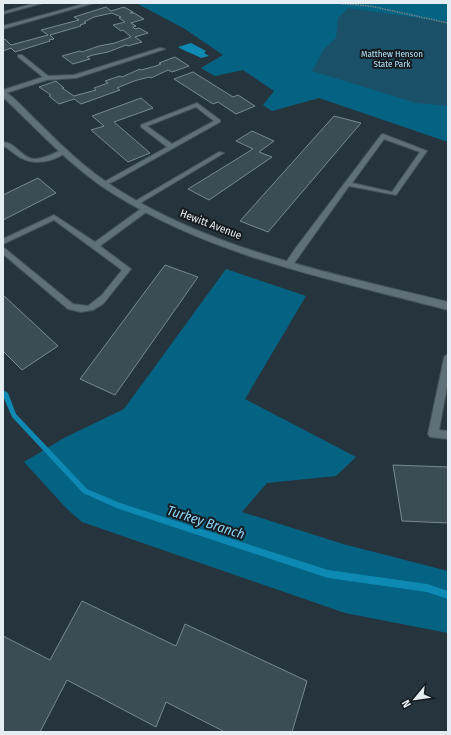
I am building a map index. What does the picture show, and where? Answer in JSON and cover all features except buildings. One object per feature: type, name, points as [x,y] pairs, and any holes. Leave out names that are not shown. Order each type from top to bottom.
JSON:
[{"type":"street","name":"Hewitt Avenue","points":[[3,93],[65,151],[104,184],[145,210],[206,237],[289,264],[448,306]]},
{"type":"lane","points":[[3,13],[41,3]]},
{"type":"lane","points":[[3,28],[92,3]]},
{"type":"lane","points":[[3,93],[47,78],[74,77],[162,49]]},
{"type":"lane","points":[[20,56],[47,78]]},
{"type":"lane","points":[[104,184],[211,125],[218,121],[197,105],[143,126],[171,147]]},
{"type":"lane","points":[[289,264],[383,136],[424,151],[394,194],[348,184]]},
{"type":"lane","points":[[3,144],[6,144],[24,159],[33,161],[44,160],[65,151]]},
{"type":"lane","points":[[135,203],[221,153]]},
{"type":"lane","points":[[95,246],[145,210]]},
{"type":"lane","points":[[3,242],[54,217],[127,269],[101,301],[91,308],[82,309],[72,307],[3,250]]},
{"type":"lane","points":[[448,358],[433,434],[448,435]]},
{"type":"path","points":[[335,3],[370,6],[448,23]]},
{"type":"green space","name":"Matthew Henson State Park","points":[[144,3],[448,3],[448,138]]},
{"type":"shaded area","points":[[136,3],[448,3],[448,22],[348,8],[338,18],[336,38],[324,49],[312,71],[416,103],[448,106],[448,142],[319,98],[272,111],[263,105],[274,91],[243,70],[215,76],[201,68],[223,55],[185,29]]},
{"type":"shaded area","points":[[191,43],[206,51],[204,53],[209,56],[201,58],[178,47]]},
{"type":"shaded area","points":[[226,269],[306,296],[245,399],[356,457],[336,476],[267,483],[242,512],[343,544],[448,571],[448,633],[345,613],[82,522],[67,509],[24,462],[64,438],[124,409]]},
{"type":"waterway","name":"Turkey Branch","points":[[3,392],[6,395],[14,415],[85,491],[119,506],[328,574],[427,588],[448,595]]}]
